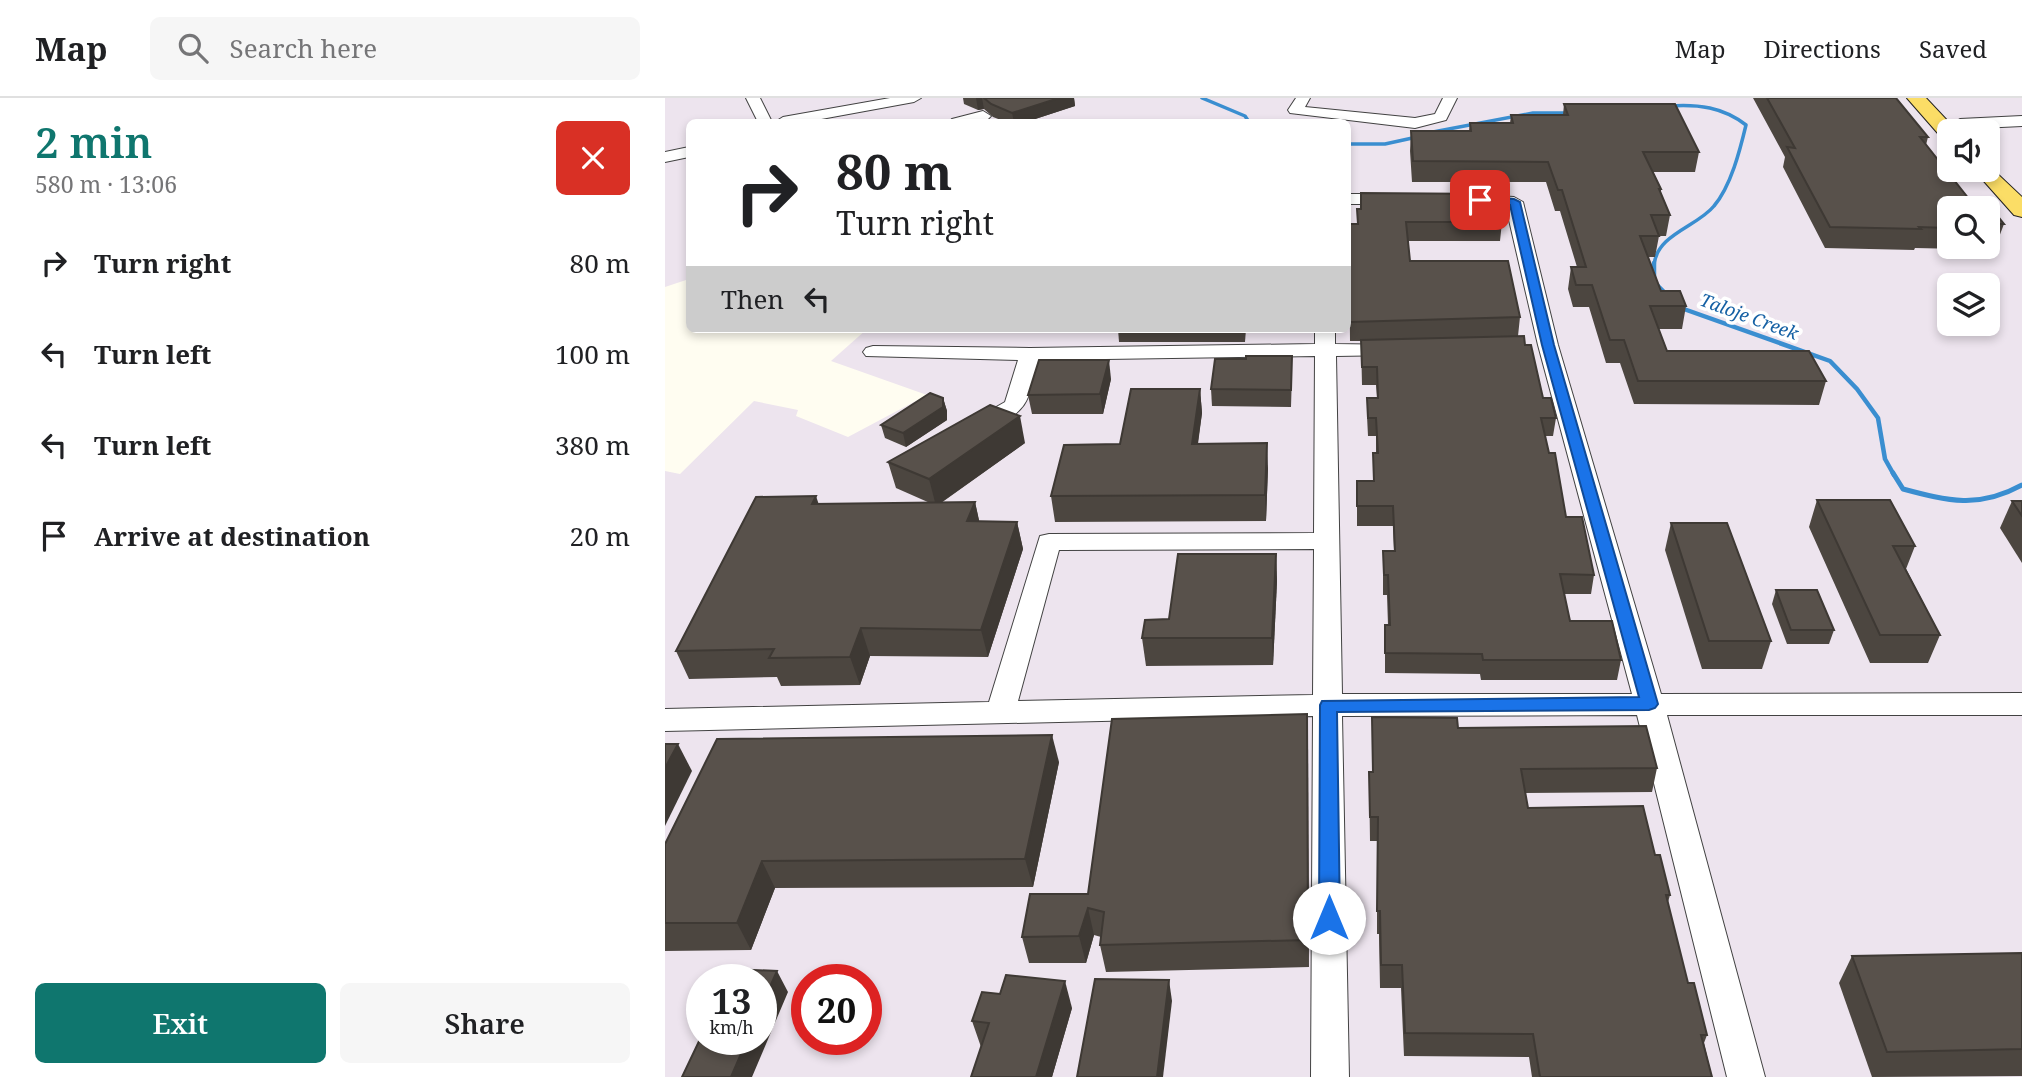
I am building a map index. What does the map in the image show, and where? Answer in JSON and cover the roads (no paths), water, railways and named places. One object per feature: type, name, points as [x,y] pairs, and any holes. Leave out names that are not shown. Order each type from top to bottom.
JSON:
[{"type":"main road","points":[[1916,98],[1944,119]]},
{"type":"main road","points":[[1936,98],[1951,119]]},
{"type":"main road","points":[[2000,164],[2022,186]]},
{"type":"main road","points":[[1995,182],[2022,210]]},
{"type":"lane","points":[[753,98],[764,119]]},
{"type":"lane","points":[[801,119],[914,98]]},
{"type":"lane","points":[[1303,98],[1295,110],[1415,122],[1441,117],[1450,98]]},
{"type":"lane","points":[[838,113],[848,119]]},
{"type":"lane","points":[[970,119],[983,116]]},
{"type":"lane","points":[[2000,124],[2022,121]]},
{"type":"lane","points":[[665,157],[686,153]]},
{"type":"lane","points":[[1351,199],[1514,202],[1541,345],[1649,704],[1746,1077]]},
{"type":"lane","points":[[1324,340],[1330,1077]]},
{"type":"lane","points":[[873,352],[1030,354],[1324,340],[1422,349]]},
{"type":"lane","points":[[960,437],[1011,410],[1015,405],[1030,354]]},
{"type":"lane","points":[[1001,712],[1049,542],[1327,541]]},
{"type":"lane","points":[[665,720],[1329,705],[2022,704]]},
{"type":"lane","points":[[717,753],[735,718]]},
{"type":"waterway","name":"Taloje Creek","points":[[1202,98],[1247,119]]},
{"type":"waterway","name":"Taloje Creek","points":[[1654,265],[1662,246],[1707,213],[1720,198],[1734,167],[1746,125],[1728,114],[1710,108],[1669,106]]},
{"type":"waterway","name":"Taloje Creek","points":[[1433,132],[1533,113],[1569,113]]},
{"type":"waterway","name":"Taloje Creek","points":[[1351,144],[1385,144],[1417,137]]},
{"type":"waterway","name":"Taloje Creek","points":[[1654,265],[1654,282],[1666,294]]},
{"type":"waterway","name":"Taloje Creek","points":[[1681,308],[1830,361],[1857,389],[1878,418],[1885,459],[1894,475]]},
{"type":"waterway","name":"Taloje Creek","points":[[1893,473],[1903,489],[1949,499],[1977,500],[2006,493],[2022,485]]}]
